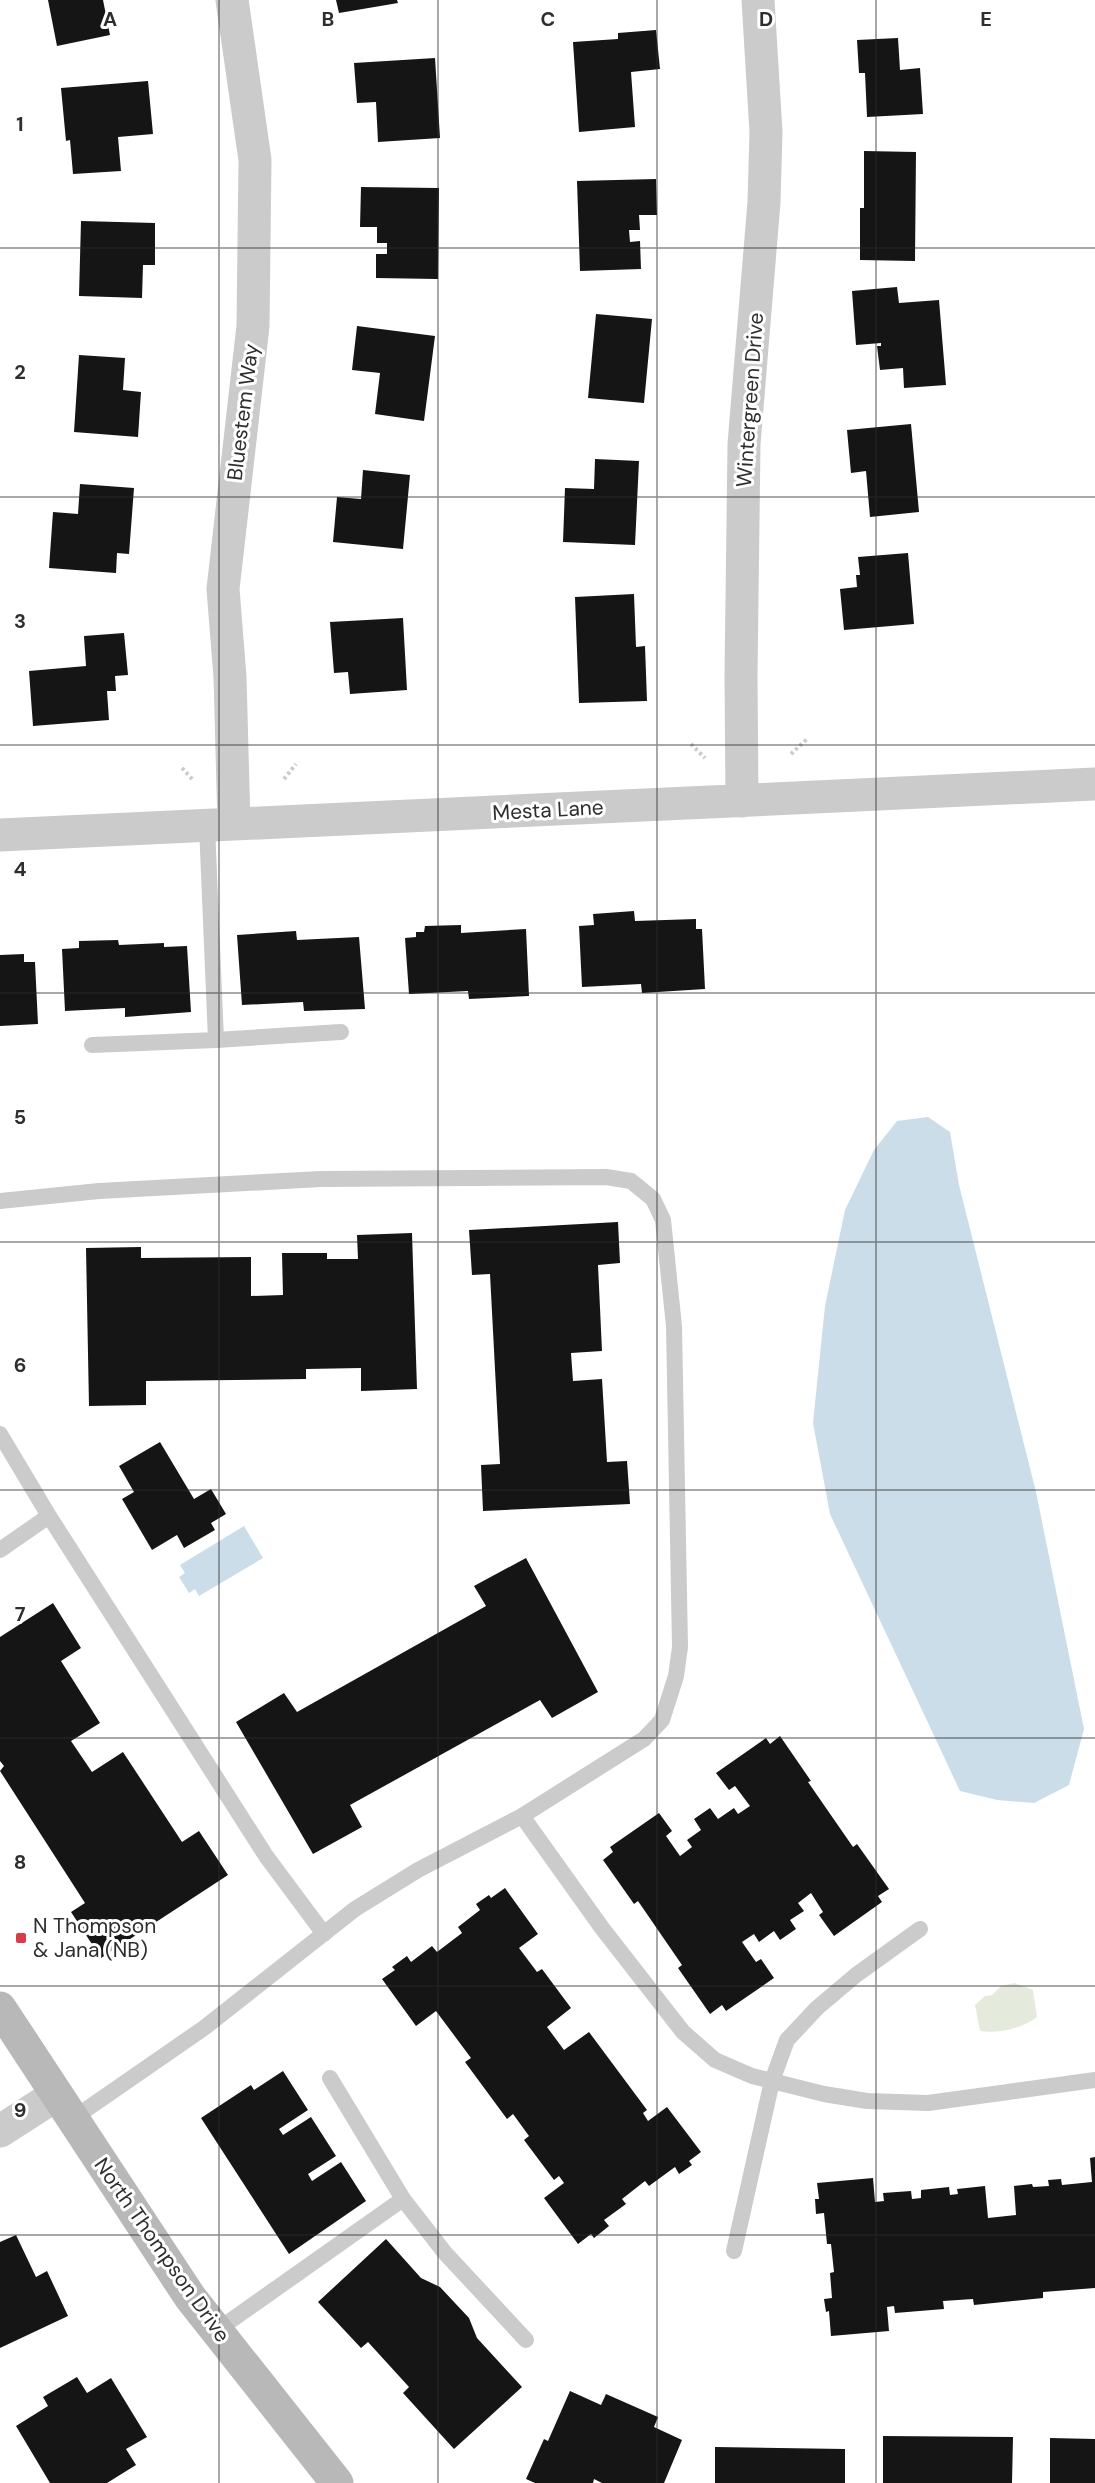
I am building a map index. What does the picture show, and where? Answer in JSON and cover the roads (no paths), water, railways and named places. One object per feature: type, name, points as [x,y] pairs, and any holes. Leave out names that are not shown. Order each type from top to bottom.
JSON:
[{"type":"street","name":"Bluestem Way","points":[[220,825],[230,677],[223,589],[253,326],[255,160],[232,0]]},
{"type":"street","name":"Wintergreen Drive","points":[[742,801],[744,444],[764,202],[766,132],[758,0]]},
{"type":"street","name":"Mesta Lane","points":[[0,835],[1095,784]]},
{"type":"street","name":"North Thompson Drive","points":[[0,2007],[63,2107],[190,2297],[336,2483]]},
{"type":"street","points":[[0,2131],[63,2107]]},
{"type":"lane","points":[[216,1040],[220,825]]},
{"type":"lane","points":[[92,1045],[341,1032]]},
{"type":"lane","points":[[0,1201],[99,1191],[321,1179],[594,1178],[631,1181],[653,1199],[663,1220],[674,1326],[680,1647],[676,1676],[662,1720],[644,1739],[522,1816],[418,1870],[355,1909],[204,2028],[63,2107]]},
{"type":"lane","points":[[0,1434],[49,1516],[266,1856],[324,1934]]},
{"type":"lane","points":[[0,1550],[49,1516]]},
{"type":"lane","points":[[522,1816],[602,1928],[683,2032],[715,2060],[752,2076],[824,2094],[867,2101],[927,2103],[1095,2080]]},
{"type":"lane","points":[[734,2251],[772,2081],[787,2040],[817,2008],[856,1975],[920,1929]]},
{"type":"lane","points":[[330,2078],[403,2199],[445,2253],[526,2340]]},
{"type":"lane","points":[[216,2331],[403,2199]]},
{"type":"water","points":[[928,1117],[950,1132],[959,1185],[1036,1492],[1084,1729],[1069,1785],[1034,1803],[997,1800],[960,1791],[830,1514],[813,1423],[825,1306],[845,1210],[874,1150],[897,1121]]},
{"type":"water","points":[[244,1526],[263,1558],[199,1596],[195,1589],[189,1593],[179,1577],[185,1573],[180,1565]]},
{"type":"place","name":"N Thompson & Jana (NB)","points":[[21,1938]]}]
